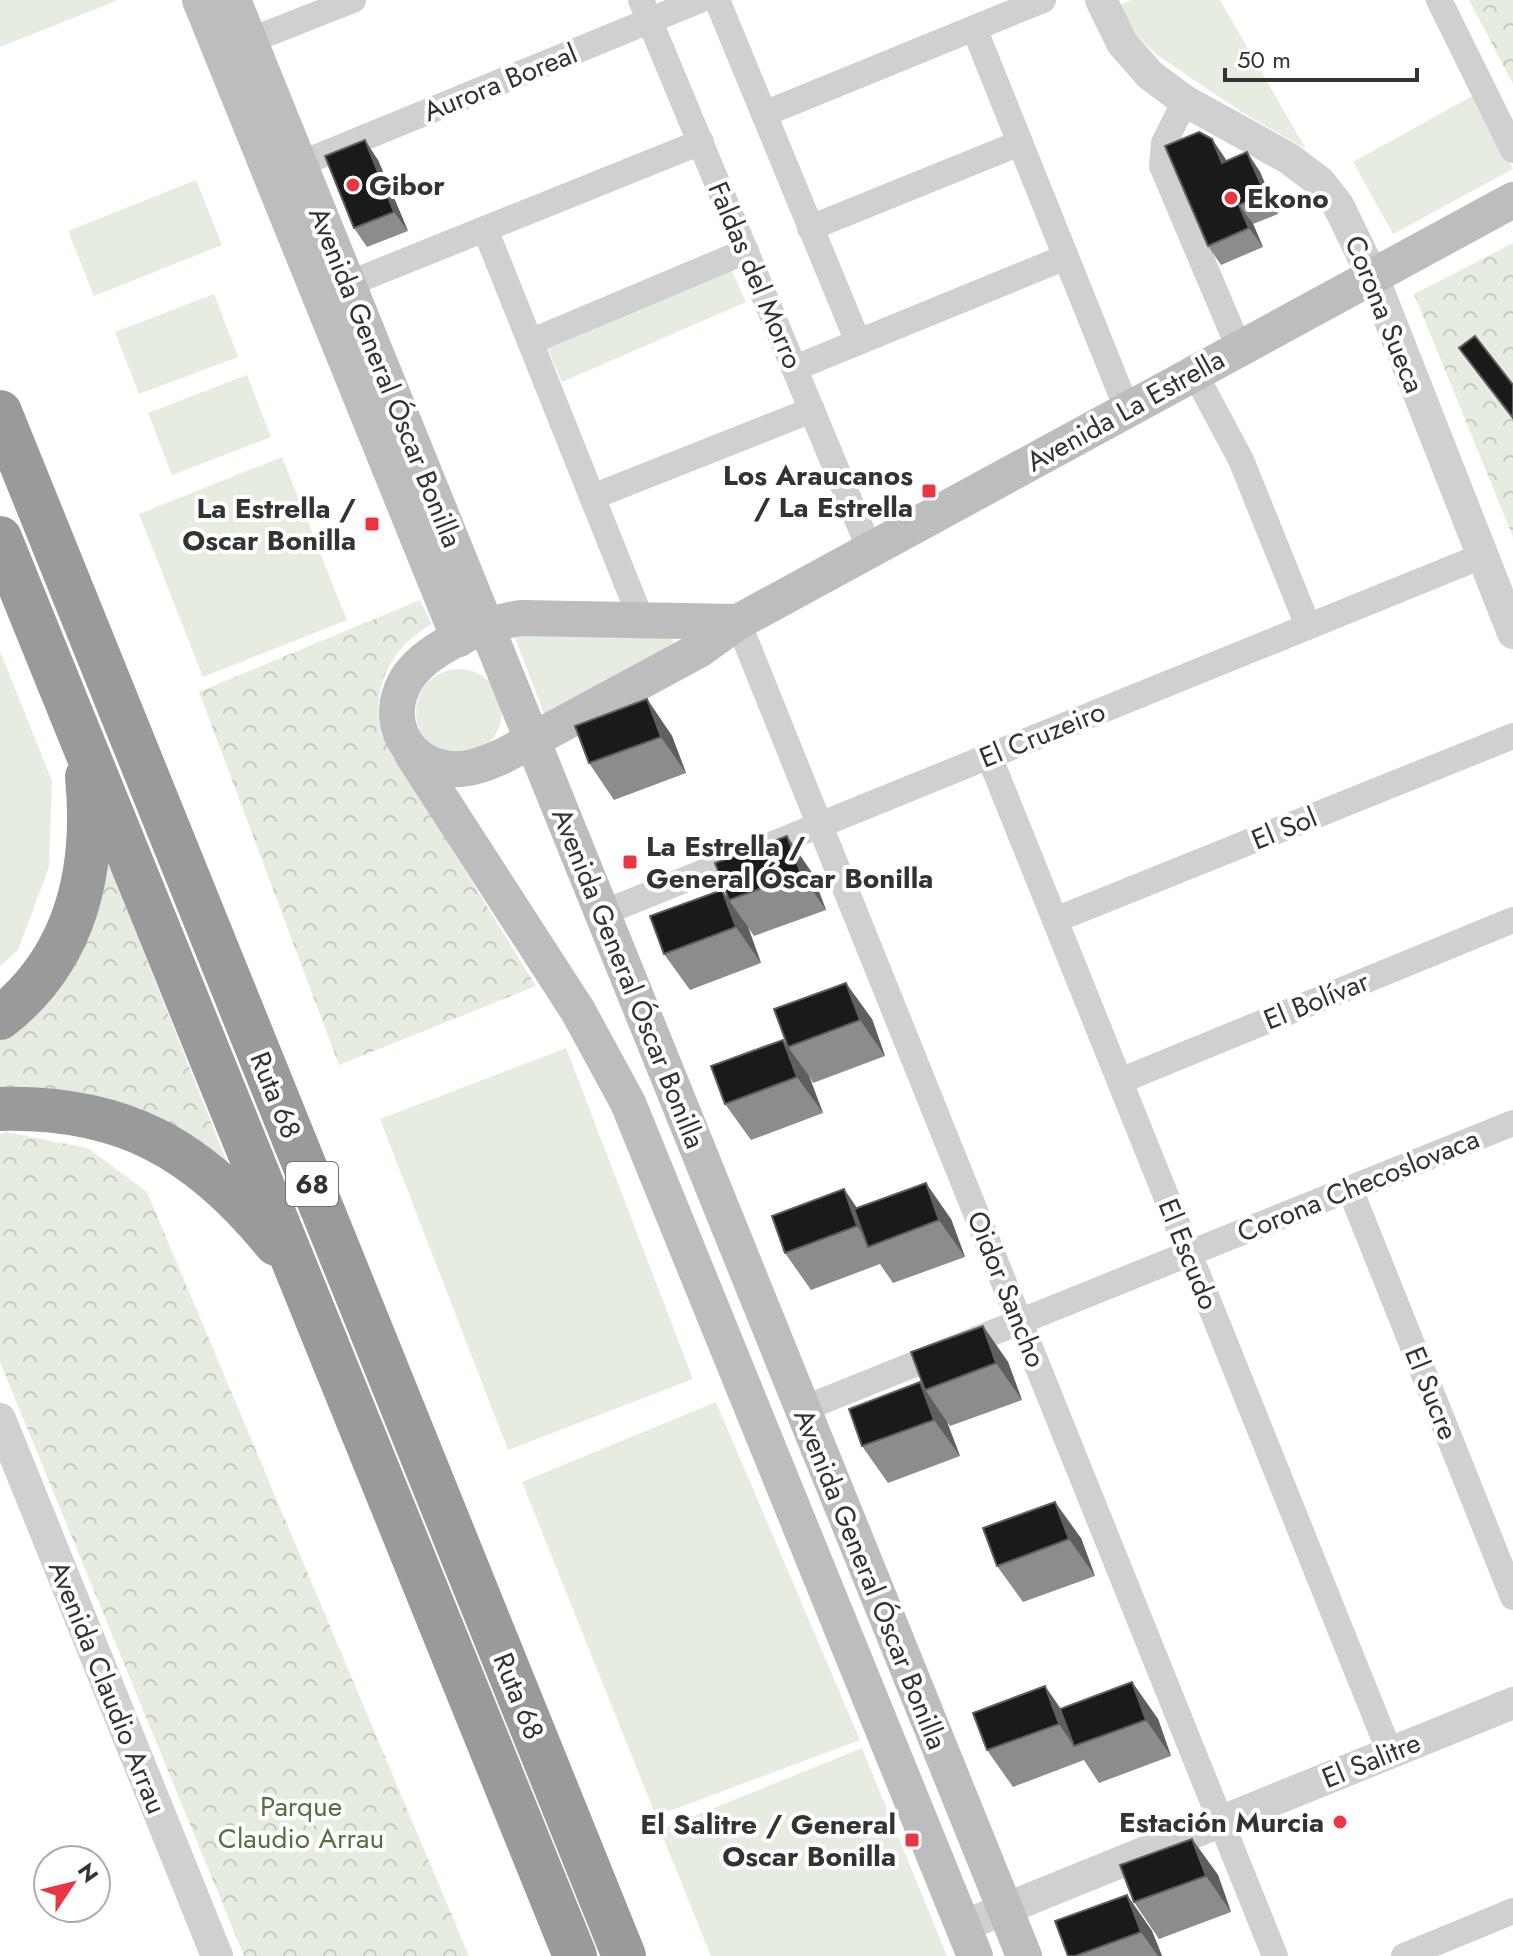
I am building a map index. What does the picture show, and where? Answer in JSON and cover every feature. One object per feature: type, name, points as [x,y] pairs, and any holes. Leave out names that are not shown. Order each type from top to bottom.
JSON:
[{"type":"highway","name":"Ruta 68","points":[[0,412],[624,1956]]},
{"type":"highway","name":"Ruta 68","points":[[0,538],[575,1956]]},
{"type":"highway","points":[[0,1018],[43,975],[75,917],[83,880],[88,826],[84,747]]},
{"type":"highway","points":[[0,1109],[47,1108],[86,1114],[133,1129],[167,1146],[208,1174],[250,1213],[299,1273]]},
{"type":"main road","name":"Avenida General Óscar Bonilla","points":[[200,0],[472,632],[533,740],[1024,1956]]},
{"type":"main road","name":"Avenida General Óscar Bonilla","points":[[233,0],[348,284],[472,632]]},
{"type":"main road","name":"Avenida La Estrella","points":[[411,753],[430,764],[461,769],[488,762],[533,740],[699,650],[738,622],[1513,200]]},
{"type":"main road","points":[[411,753],[399,726],[400,695],[414,670],[472,632],[521,618],[738,622]]},
{"type":"main road","name":"Avenida General Óscar Bonilla","points":[[411,753],[578,1011],[628,1103],[969,1941]]},
{"type":"street","points":[[249,41],[353,0]]},
{"type":"street","name":"Aurora Boreal","points":[[300,164],[646,10],[700,0]]},
{"type":"street","points":[[717,0],[858,342]]},
{"type":"street","points":[[764,114],[1043,0]]},
{"type":"street","name":"Corona Sueca","points":[[1101,0],[1117,35],[1135,59],[1167,89],[1288,158],[1320,182],[1345,216],[1373,277],[1513,633]]},
{"type":"street","points":[[1439,0],[1513,150]]},
{"type":"street","name":"Faldas del Morro","points":[[646,10],[870,550]]},
{"type":"street","points":[[974,28],[1127,409]]},
{"type":"street","points":[[1185,101],[1164,143],[1162,166],[1239,348]]},
{"type":"street","points":[[348,284],[701,142]]},
{"type":"street","points":[[810,228],[1020,143]]},
{"type":"street","points":[[485,229],[641,619]]},
{"type":"street","points":[[530,342],[746,251]]},
{"type":"street","points":[[795,368],[1066,257]]},
{"type":"street","points":[[1194,372],[1247,474],[1308,626]]},
{"type":"street","points":[[592,497],[812,410]]},
{"type":"street","name":"El Cruzeiro","points":[[603,913],[1482,556]]},
{"type":"street","name":"Oidor Sancho","points":[[738,622],[1275,1956]]},
{"type":"street","name":"El Sol","points":[[1055,920],[1513,736]]},
{"type":"street","name":"El Escudo","points":[[989,756],[1390,1753]]},
{"type":"street","name":"El Bolívar","points":[[1120,1081],[1513,920]]},
{"type":"street","name":"Corona Checoslovaca","points":[[803,1409],[1513,1124]]},
{"type":"street","name":"El Sucre","points":[[1350,1189],[1513,1597]]},
{"type":"street","name":"Avenida Claudio Arrau","points":[[0,1419],[217,1956]]},
{"type":"street","name":"El Salitre","points":[[969,1941],[1005,1909],[1513,1703]]},
{"type":"street","points":[[1404,1956],[1513,1911]]},
{"type":"green space","points":[[0,0],[116,0],[116,1],[0,47]]},
{"type":"green space","points":[[1132,0],[1220,0],[1306,149],[1245,114],[1157,55],[1130,29],[1119,5]]},
{"type":"green space","points":[[1469,0],[1513,0],[1513,84]]},
{"type":"green space","points":[[1474,95],[1513,169],[1393,234],[1353,162]]},
{"type":"green space","points":[[196,180],[222,245],[94,296],[68,231]]},
{"type":"green space","points":[[1513,243],[1513,537],[1414,294]]},
{"type":"green space","points":[[731,269],[746,302],[562,382],[548,349]]},
{"type":"green space","points":[[214,294],[238,357],[139,394],[115,332]]},
{"type":"green space","points":[[247,375],[271,437],[172,475],[148,413]]},
{"type":"green space","points":[[282,457],[347,620],[203,677],[139,514]]},
{"type":"green space","points":[[420,600],[432,624],[405,645],[387,670],[379,700],[381,734],[536,986],[339,1065],[199,692]]},
{"type":"green space","points":[[513,633],[670,634],[676,648],[547,721]]},
{"type":"green space","points":[[0,651],[52,781],[49,867],[18,950],[0,966]]},
{"type":"green space","points":[[459,669],[475,673],[489,682],[498,696],[502,712],[498,728],[489,742],[475,751],[459,755],[443,751],[429,742],[420,728],[416,712],[420,696],[429,682],[443,673]]},
{"type":"green space","points":[[105,855],[230,1170],[0,1096],[0,1032]]},
{"type":"green space","points":[[566,1048],[693,1379],[508,1450],[380,1119]]},
{"type":"green space","name":"Parque Claudio Arrau","points":[[6,1132],[88,1148],[147,1192],[469,1956],[244,1956],[0,1362],[0,1134]]},
{"type":"green space","points":[[716,1402],[860,1740],[656,1816],[522,1482]]},
{"type":"green space","points":[[862,1748],[947,1956],[711,1956],[660,1830]]},
{"type":"building","name":"Ekono","points":[[1199,132],[1212,139],[1222,163],[1247,152],[1265,194],[1239,205],[1249,228],[1208,246],[1165,146]]},
{"type":"building","points":[[365,140],[394,212],[354,228],[325,156]]},
{"type":"building","points":[[1475,336],[1513,385],[1513,418],[1459,348]]},
{"type":"building","points":[[647,699],[661,737],[589,763],[575,726]]},
{"type":"building","points":[[787,836],[801,874],[729,900],[715,863]]},
{"type":"building","points":[[722,890],[736,927],[664,954],[650,916]]},
{"type":"building","points":[[846,983],[860,1020],[788,1047],[774,1009]]},
{"type":"building","points":[[783,1040],[797,1077],[725,1104],[711,1066]]},
{"type":"building","points":[[926,1183],[939,1220],[868,1247],[854,1209]]},
{"type":"building","points":[[844,1189],[857,1226],[785,1253],[772,1216]]},
{"type":"building","points":[[983,1326],[996,1363],[925,1390],[911,1352]]},
{"type":"building","points":[[920,1382],[934,1420],[862,1446],[849,1409]]},
{"type":"building","points":[[1055,1502],[1069,1539],[997,1566],[983,1528]]},
{"type":"building","points":[[1132,1682],[1146,1720],[1074,1746],[1060,1709]]},
{"type":"building","points":[[1045,1686],[1059,1724],[987,1750],[973,1713]]},
{"type":"building","points":[[1192,1839],[1206,1876],[1134,1902],[1120,1865]]},
{"type":"building","points":[[1127,1895],[1141,1932],[1068,1956],[1055,1921]]},
{"type":"place","name":"Gibor","points":[[353,185]]},
{"type":"place","name":"Ekono","points":[[1231,198]]},
{"type":"place","name":"Los Araucanos / La Estrella","points":[[929,491]]},
{"type":"place","name":"La Estrella / Oscar Bonilla","points":[[372,524]]},
{"type":"place","name":"La Estrella / General Óscar Bonilla","points":[[630,862]]},
{"type":"place","name":"Estación Murcia","points":[[1340,1822]]},
{"type":"place","name":"El Salitre / General Oscar Bonilla","points":[[912,1840]]}]
